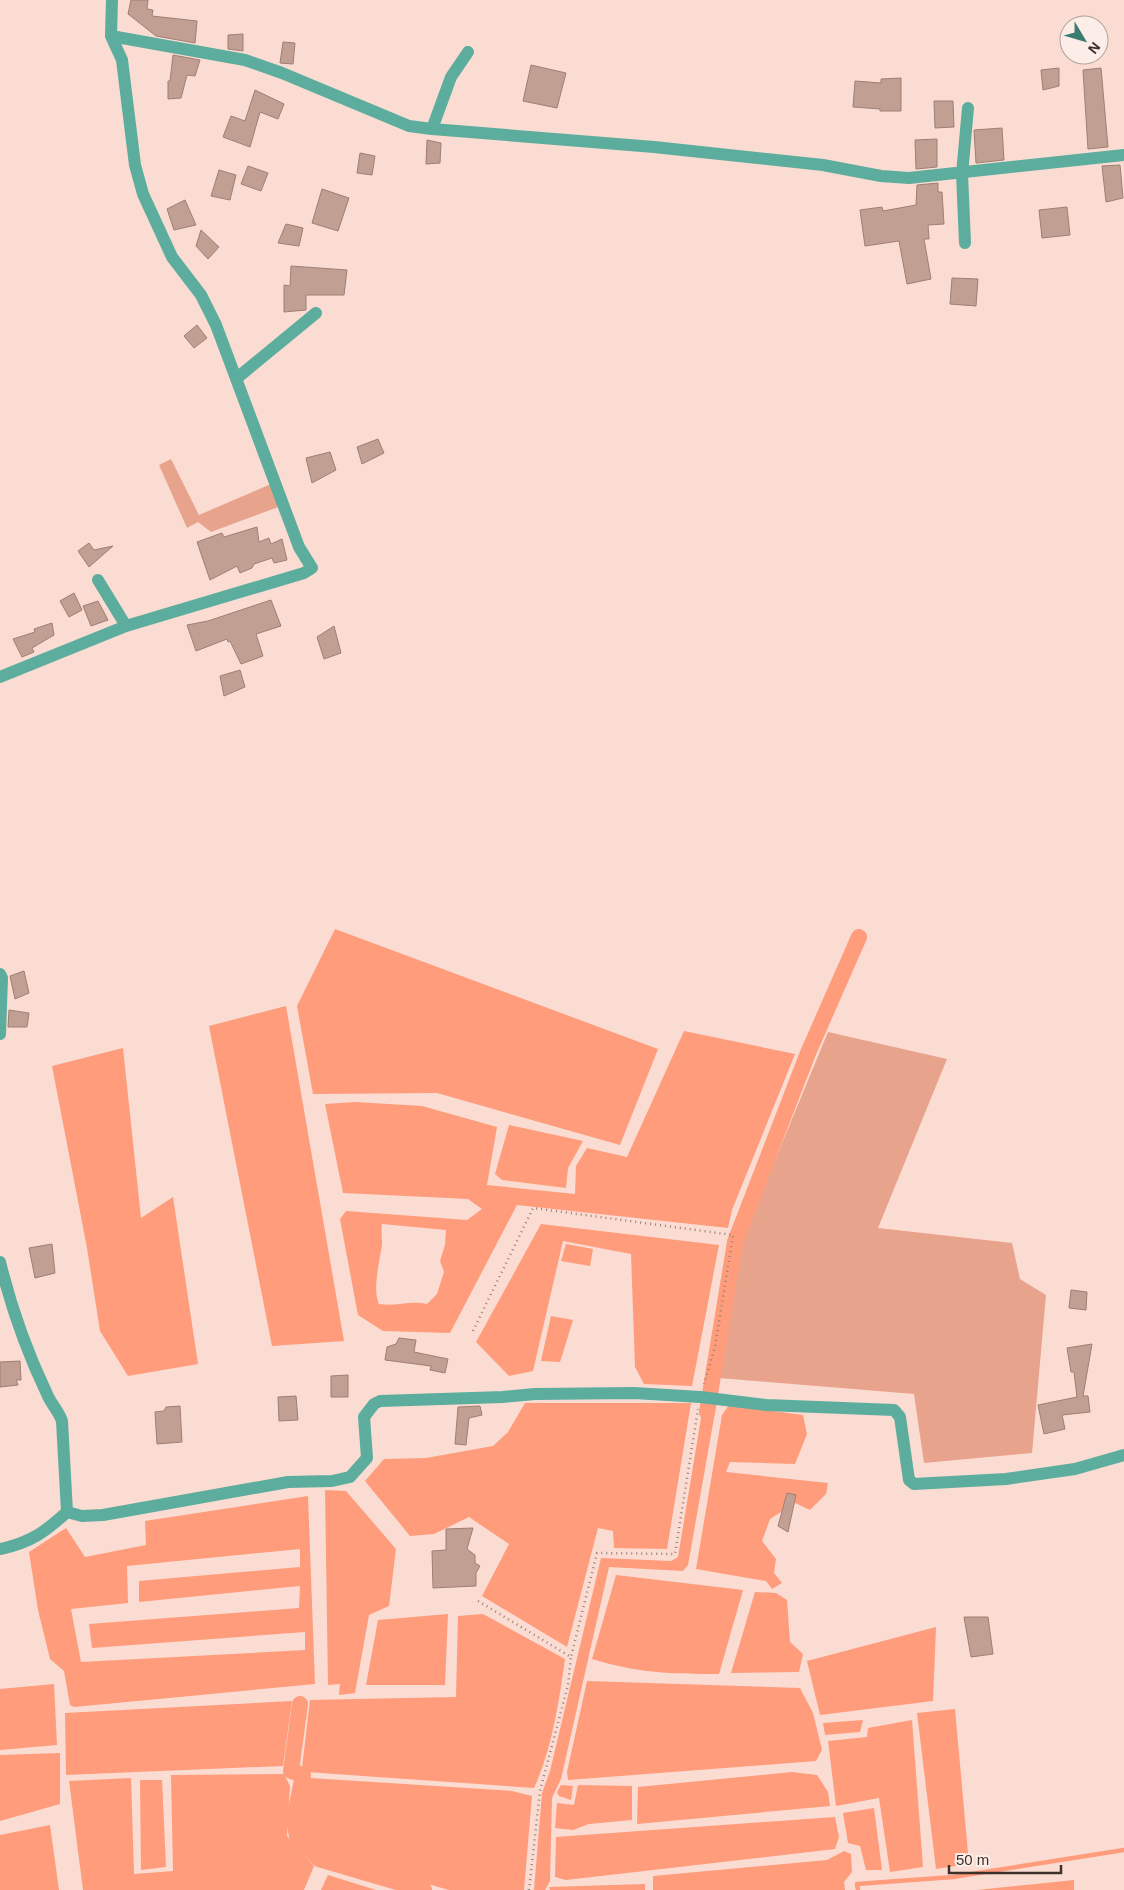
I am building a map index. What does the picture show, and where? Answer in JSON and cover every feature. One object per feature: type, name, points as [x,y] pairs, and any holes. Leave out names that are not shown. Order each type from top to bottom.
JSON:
[{"type":"street","points":[[0,677],[126,626],[304,573],[312,568],[299,547],[238,378],[216,325],[201,295],[172,257],[143,194],[135,165],[122,60],[110,36],[112,0]]},
{"type":"street","points":[[110,36],[245,60],[282,73],[409,126],[432,129],[654,147],[823,166],[881,176],[910,178],[1124,156]]},
{"type":"street","points":[[432,129],[451,77],[468,52]]},
{"type":"street","points":[[965,242],[962,174],[968,108]]},
{"type":"street","points":[[238,378],[316,313]]},
{"type":"street","points":[[98,580],[126,626]]},
{"type":"street","points":[[0,974],[2,978],[0,1034]]},
{"type":"street","points":[[0,1262],[8,1296],[17,1320],[48,1396],[58,1410],[62,1421],[67,1512]]},
{"type":"street","points":[[67,1512],[82,1516],[103,1515],[288,1482],[332,1481],[350,1478],[367,1458],[364,1416],[374,1404],[380,1401],[601,1393],[710,1398],[766,1405],[894,1410],[900,1417],[908,1480],[914,1484],[1006,1479],[1075,1469],[1124,1455]]},
{"type":"street","points":[[0,1549],[22,1544],[46,1530],[67,1512]]},
{"type":"path","points":[[529,1890],[540,1791],[568,1685],[571,1657]]},
{"type":"shaded area","points":[[171,459],[199,515],[271,484],[281,506],[211,532],[198,522],[187,528],[159,465]]},
{"type":"shaded area","points":[[335,929],[658,1049],[620,1145],[437,1093],[313,1094],[297,1006]]},
{"type":"shaded area","points":[[286,1006],[344,1341],[272,1346],[209,1026]]},
{"type":"shaded area","points":[[684,1031],[795,1054],[732,1210],[728,1228],[517,1205],[450,1333],[383,1331],[358,1315],[340,1219],[346,1211],[467,1220],[482,1209],[468,1199],[343,1193],[325,1104],[355,1102],[422,1106],[497,1127],[487,1185],[575,1194],[576,1166],[587,1148],[627,1157]],"holes":[[[382,1224],[446,1230],[445,1245],[440,1261],[444,1272],[437,1294],[427,1304],[379,1304],[376,1283],[382,1244]]]},
{"type":"shaded area","points":[[828,1032],[947,1059],[878,1228],[1012,1243],[1020,1279],[1046,1295],[1032,1453],[924,1463],[914,1394],[719,1378],[744,1235]]},
{"type":"shaded area","points":[[123,1048],[141,1218],[173,1197],[198,1364],[128,1376],[100,1331],[87,1248],[52,1066]]},
{"type":"shaded area","points":[[509,1125],[583,1141],[568,1168],[566,1188],[502,1180],[495,1174]]},
{"type":"shaded area","points":[[541,1224],[719,1245],[692,1386],[644,1384],[635,1367],[631,1254],[563,1241],[533,1371],[509,1376],[476,1342]]},
{"type":"shaded area","points":[[566,1244],[593,1249],[590,1266],[561,1261]]},
{"type":"shaded area","points":[[551,1316],[573,1320],[560,1362],[541,1361]]},
{"type":"shaded area","points":[[704,1400],[717,1401],[688,1565],[683,1571],[609,1567],[561,1779],[552,1798],[550,1881],[545,1890],[534,1890],[542,1793],[550,1771],[601,1558],[671,1561],[678,1557]]},
{"type":"shaded area","points":[[525,1403],[691,1403],[667,1549],[614,1548],[613,1531],[598,1528],[567,1647],[482,1596],[509,1544],[469,1517],[434,1534],[410,1536],[365,1481],[384,1459],[426,1458],[493,1446],[508,1432]]},
{"type":"shaded area","points":[[729,1405],[803,1415],[807,1434],[795,1464],[730,1462],[726,1472],[828,1483],[826,1494],[810,1510],[795,1503],[770,1519],[762,1541],[776,1559],[774,1573],[782,1583],[772,1589],[766,1581],[696,1569],[722,1415]]},
{"type":"shaded area","points":[[325,1490],[346,1491],[396,1549],[389,1606],[369,1615],[355,1693],[339,1695],[340,1684],[328,1685]]},
{"type":"shaded area","points":[[308,1496],[315,1684],[74,1707],[70,1705],[64,1671],[50,1659],[38,1610],[29,1552],[66,1528],[85,1557],[146,1545],[145,1521]],"holes":[[[300,1549],[300,1567],[139,1581],[139,1602],[300,1586],[299,1608],[89,1624],[92,1648],[305,1632],[305,1650],[81,1662],[71,1609],[128,1603],[127,1566]]]},
{"type":"shaded area","points":[[616,1575],[743,1590],[719,1674],[655,1672],[592,1659]]},
{"type":"shaded area","points":[[755,1592],[776,1593],[787,1600],[790,1642],[803,1654],[799,1672],[731,1673]]},
{"type":"shaded area","points":[[448,1614],[445,1685],[366,1685],[378,1620]]},
{"type":"shaded area","points":[[483,1614],[565,1659],[550,1741],[534,1788],[307,1772],[302,1768],[310,1700],[456,1697],[458,1616]]},
{"type":"shaded area","points":[[936,1627],[933,1701],[820,1715],[807,1661]]},
{"type":"shaded area","points":[[587,1681],[800,1688],[813,1713],[822,1750],[816,1761],[568,1780],[567,1772]]},
{"type":"shaded area","points":[[54,1684],[57,1745],[0,1750],[0,1689]]},
{"type":"shaded area","points":[[292,1701],[283,1766],[66,1775],[65,1713]]},
{"type":"shaded area","points":[[955,1709],[969,1864],[936,1869],[917,1713]]},
{"type":"shaded area","points":[[863,1720],[860,1732],[825,1735],[823,1723]]},
{"type":"shaded area","points":[[912,1720],[923,1867],[890,1872],[879,1798],[836,1806],[828,1741],[867,1737],[868,1728]]},
{"type":"shaded area","points":[[60,1753],[60,1804],[0,1821],[0,1755]]},
{"type":"shaded area","points":[[792,1772],[817,1775],[828,1792],[830,1806],[637,1824],[638,1787]]},
{"type":"shaded area","points":[[284,1774],[290,1786],[287,1836],[314,1866],[304,1890],[83,1890],[69,1781],[131,1778],[134,1874],[173,1871],[171,1775]]},
{"type":"shaded area","points":[[310,1778],[512,1791],[532,1796],[524,1890],[449,1890],[323,1854],[299,1829]]},
{"type":"shaded area","points":[[140,1780],[162,1780],[166,1867],[141,1870]]},
{"type":"shaded area","points":[[561,1785],[573,1786],[571,1800],[559,1796],[557,1792]]},
{"type":"shaded area","points":[[578,1785],[632,1786],[632,1820],[589,1824],[573,1830],[555,1828],[557,1803],[574,1805]]},
{"type":"shaded area","points":[[874,1808],[882,1870],[866,1870],[860,1846],[848,1843],[843,1813]]},
{"type":"shaded area","points":[[835,1817],[839,1837],[835,1849],[566,1880],[555,1877],[556,1837]]},
{"type":"shaded area","points":[[50,1825],[59,1890],[0,1890],[0,1835]]},
{"type":"shaded area","points":[[844,1851],[851,1854],[852,1872],[844,1882],[845,1890],[653,1890],[653,1876],[827,1860]]},
{"type":"shaded area","points":[[328,1875],[376,1890],[321,1890]]},
{"type":"shaded area","points":[[1074,1880],[1074,1890],[977,1890]]},
{"type":"shaded area","points":[[645,1884],[645,1890],[550,1890],[549,1887]]},
{"type":"building","points":[[131,0],[148,0],[147,9],[153,10],[152,16],[197,21],[195,43],[156,36],[128,14]]},
{"type":"building","points":[[243,34],[243,51],[228,49],[228,35]]},
{"type":"building","points":[[283,42],[295,43],[293,64],[280,63]]},
{"type":"building","points":[[173,55],[200,60],[195,76],[187,75],[181,98],[168,99],[168,81],[170,81]]},
{"type":"building","points":[[531,65],[566,73],[557,108],[523,101]]},
{"type":"building","points":[[1059,68],[1059,86],[1043,90],[1041,70]]},
{"type":"building","points":[[1101,68],[1108,147],[1088,149],[1083,70]]},
{"type":"building","points":[[901,78],[901,111],[880,111],[880,109],[853,107],[855,81],[881,83],[881,79]]},
{"type":"building","points":[[255,90],[284,104],[278,119],[260,112],[250,147],[223,137],[231,116],[245,121]]},
{"type":"building","points":[[934,101],[953,101],[954,127],[935,128]]},
{"type":"building","points":[[1002,128],[1004,160],[976,163],[974,130]]},
{"type":"building","points":[[937,139],[937,167],[916,169],[915,140]]},
{"type":"building","points":[[427,140],[441,143],[440,163],[426,164]]},
{"type":"building","points":[[360,153],[375,156],[372,175],[357,173]]},
{"type":"building","points":[[1120,165],[1123,198],[1106,202],[1102,166]]},
{"type":"building","points":[[248,166],[268,173],[261,191],[241,184]]},
{"type":"building","points":[[219,170],[236,175],[230,200],[211,196]]},
{"type":"building","points":[[938,183],[938,192],[942,192],[944,224],[928,225],[929,239],[924,239],[931,279],[907,284],[899,241],[865,246],[860,210],[882,207],[883,211],[916,205],[917,185]]},
{"type":"building","points":[[322,189],[349,198],[338,231],[312,223]]},
{"type":"building","points":[[185,200],[196,225],[174,230],[167,209]]},
{"type":"building","points":[[1067,207],[1070,235],[1042,238],[1039,210]]},
{"type":"building","points":[[286,224],[303,228],[299,246],[278,243]]},
{"type":"building","points":[[201,230],[219,247],[208,259],[196,246]]},
{"type":"building","points":[[291,266],[347,270],[344,295],[306,295],[306,310],[284,312],[284,285],[290,286]]},
{"type":"building","points":[[952,278],[978,279],[976,306],[950,304]]},
{"type":"building","points":[[197,325],[207,338],[194,348],[184,336]]},
{"type":"building","points":[[378,439],[384,453],[362,464],[357,447]]},
{"type":"building","points":[[330,452],[336,470],[312,483],[306,458]]},
{"type":"building","points":[[257,527],[259,542],[269,538],[271,544],[282,539],[287,560],[274,563],[272,558],[254,564],[252,568],[240,573],[237,566],[210,580],[197,542],[222,533],[224,537]]},
{"type":"building","points":[[89,543],[94,550],[113,546],[89,567],[78,551]]},
{"type":"building","points":[[74,593],[82,610],[69,617],[60,601]]},
{"type":"building","points":[[271,600],[281,626],[256,634],[263,656],[241,664],[230,641],[228,642],[227,639],[196,651],[187,625],[208,621]]},
{"type":"building","points":[[98,601],[108,620],[91,626],[83,606]]},
{"type":"building","points":[[52,623],[54,635],[32,648],[34,652],[22,657],[13,639],[35,632],[34,629]]},
{"type":"building","points":[[334,626],[341,653],[324,659],[317,637]]},
{"type":"building","points":[[240,670],[245,687],[224,696],[220,676]]},
{"type":"building","points":[[24,971],[29,993],[15,999],[10,976]]},
{"type":"building","points":[[9,1010],[29,1013],[27,1027],[8,1027]]},
{"type":"building","points":[[52,1244],[55,1273],[35,1278],[29,1248]]},
{"type":"building","points":[[1071,1290],[1087,1292],[1086,1310],[1069,1308]]},
{"type":"building","points":[[399,1338],[416,1340],[414,1352],[448,1359],[445,1373],[430,1370],[431,1366],[385,1360],[387,1347],[396,1344]]},
{"type":"building","points":[[1092,1344],[1083,1396],[1088,1396],[1090,1412],[1062,1415],[1065,1429],[1044,1434],[1038,1405],[1077,1397],[1074,1372],[1071,1372],[1067,1348]]},
{"type":"building","points":[[20,1361],[21,1380],[16,1380],[18,1385],[0,1387],[0,1362]]},
{"type":"building","points":[[348,1375],[348,1397],[331,1397],[331,1376]]},
{"type":"building","points":[[296,1396],[298,1420],[279,1421],[278,1397]]},
{"type":"building","points":[[180,1406],[182,1442],[157,1444],[155,1412],[164,1411],[166,1407]]},
{"type":"building","points":[[480,1406],[482,1415],[469,1418],[466,1445],[455,1444],[458,1407]]},
{"type":"building","points":[[787,1493],[796,1495],[788,1532],[778,1526]]},
{"type":"building","points":[[473,1528],[467,1549],[475,1555],[475,1563],[480,1566],[476,1573],[476,1586],[433,1588],[432,1551],[446,1550],[446,1529]]},
{"type":"building","points":[[964,1617],[988,1617],[993,1654],[971,1657]]},
{"type":"waterway","points":[[707,1412],[735,1242],[808,1053],[859,937]]},
{"type":"waterway","points":[[300,1704],[291,1771],[303,1775],[294,1820],[297,1836],[319,1859],[424,1890]]},
{"type":"waterway","points":[[858,1890],[857,1884],[953,1877],[1124,1850]]}]
